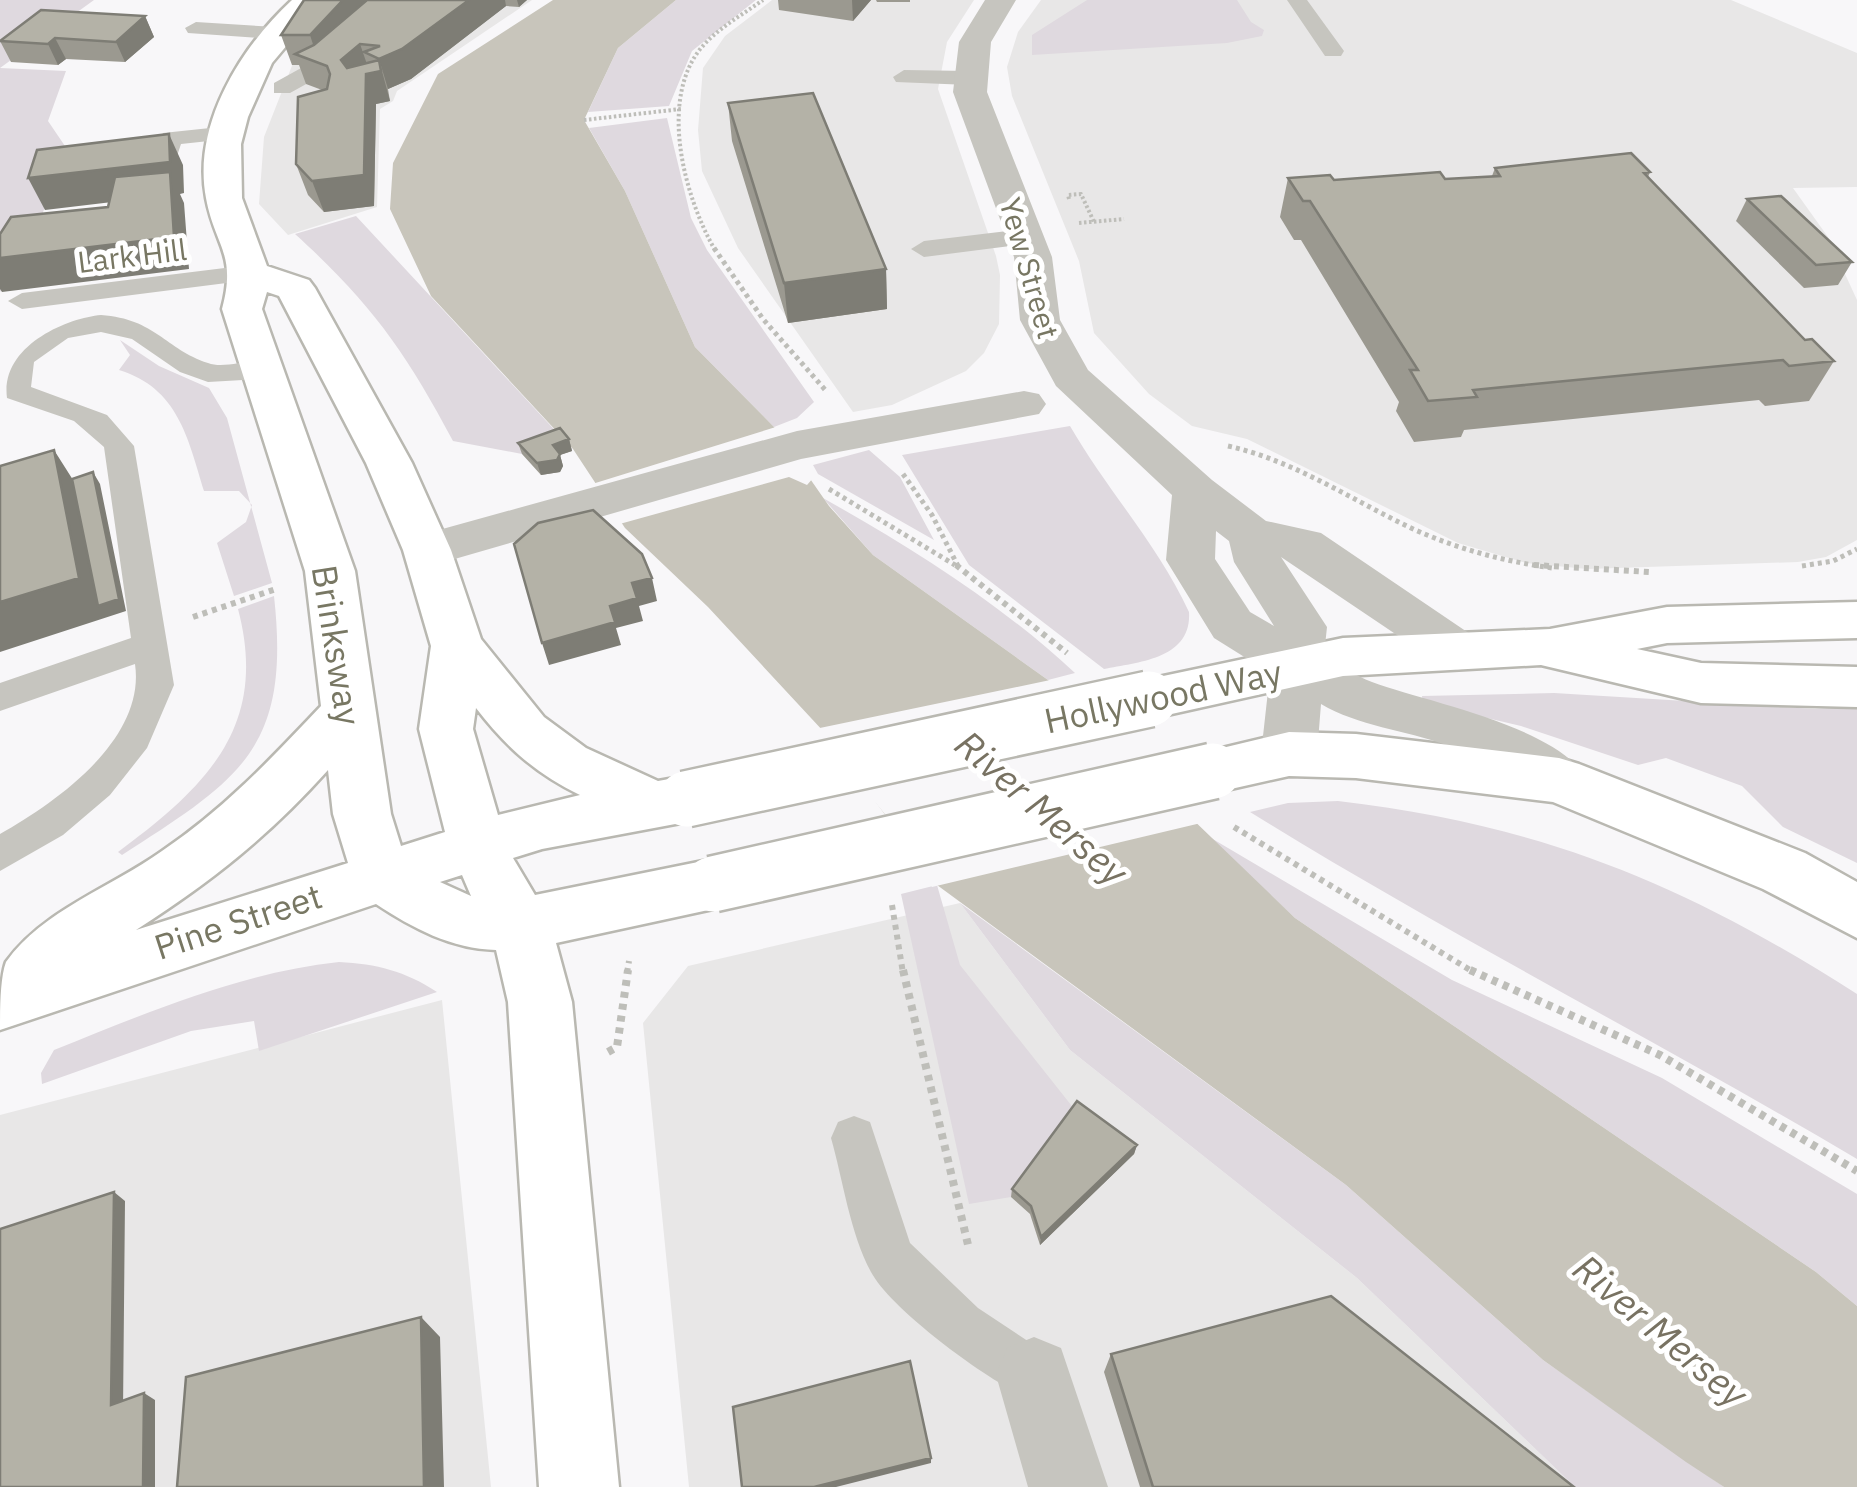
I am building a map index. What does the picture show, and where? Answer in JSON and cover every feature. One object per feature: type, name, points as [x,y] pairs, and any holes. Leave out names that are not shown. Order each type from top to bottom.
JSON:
[{"type":"main road","name":"Brinksway","points":[[310,0],[276,32],[244,90],[229,133],[223,195],[250,273],[242,310],[330,571],[342,636],[362,814],[382,876]]},
{"type":"main road","points":[[250,273],[296,288],[389,463],[426,550],[457,646],[525,732],[566,763],[671,802]]},
{"type":"main road","points":[[1541,646],[1666,625],[1857,620]]},
{"type":"main road","points":[[457,646],[446,729],[478,847],[501,896],[521,924],[540,1002],[579,1487]]},
{"type":"main road","name":"Hollywood Way","points":[[478,847],[542,825],[671,802],[1343,657],[1541,646],[1701,684],[1857,687]]},
{"type":"main road","points":[[8,997],[78,934],[182,870],[257,811],[348,712]]},
{"type":"main road","points":[[382,876],[432,909],[474,923],[521,924],[714,884],[1217,795],[1289,754],[1356,756],[1558,780],[1784,871],[1857,912]]},
{"type":"main road","name":"Pine Street","points":[[8,997],[478,847]]},
{"type":"street","points":[[968,78],[976,33],[1001,0]]},
{"type":"street","name":"Yew Street","points":[[968,78],[1033,257],[1040,320],[1057,358],[1071,377],[1196,491],[1251,534],[1304,545],[1458,651]]},
{"type":"street","points":[[426,550],[594,506],[797,445],[1024,404]]},
{"type":"street","points":[[1196,491],[1190,560],[1232,625],[1296,668],[1352,697],[1468,730],[1558,780]]},
{"type":"street","name":"Yew Street","points":[[1251,534],[1258,562],[1300,627],[1289,754]]},
{"type":"street","points":[[1013,1361],[1068,1487]]},
{"type":"lane","points":[[244,90],[288,90],[338,57],[368,16],[388,0]]},
{"type":"lane","points":[[1297,0],[1333,50]]},
{"type":"lane","points":[[196,28],[276,32]]},
{"type":"lane","points":[[904,77],[968,78]]},
{"type":"lane","points":[[164,160],[171,138],[229,133]]},
{"type":"lane","points":[[924,248],[1025,237]]},
{"type":"lane","name":"Lark Hill","points":[[22,301],[250,273]]},
{"type":"lane","points":[[0,854],[65,810],[135,738],[151,709],[156,685],[119,446],[105,425],[82,411],[17,392],[13,375],[33,347],[48,336],[80,326],[128,326],[210,374],[261,370]]},
{"type":"lane","points":[[0,697],[150,644]]},
{"type":"lane","points":[[854,1138],[890,1258],[960,1326],[1013,1361]]},
{"type":"path","points":[[762,0],[698,52],[681,109],[687,175],[708,239],[798,360],[903,474],[932,515],[956,566]]},
{"type":"path","points":[[584,120],[681,109]]},
{"type":"path","points":[[1090,213],[1094,222]]},
{"type":"path","points":[[1079,223],[1124,218]]},
{"type":"path","points":[[1212,443],[1284,460],[1410,527],[1495,561],[1542,570],[1662,572]]},
{"type":"path","points":[[826,487],[956,566],[1074,659]]},
{"type":"path","points":[[1794,567],[1833,562],[1857,549]]},
{"type":"path","points":[[1217,795],[1456,964],[1660,1056],[1857,1171]]},
{"type":"path","points":[[890,896],[907,996],[1013,1361]]},
{"type":"shaded area","points":[[0,0],[94,0],[0,68]]},
{"type":"shaded area","points":[[349,0],[532,0],[397,91],[393,101],[380,109],[377,207],[288,235],[259,204],[264,137],[297,53]]},
{"type":"shaded area","points":[[676,0],[756,0],[692,51],[669,106],[588,112],[618,48]]},
{"type":"shaded area","points":[[772,0],[974,0],[947,42],[938,89],[996,256],[1000,275],[999,324],[984,353],[966,371],[892,405],[853,412],[738,248],[702,171],[698,130],[703,68],[725,36]]},
{"type":"shaded area","points":[[1041,0],[1731,0],[1857,53],[1857,187],[1793,188],[1828,237],[1857,300],[1857,540],[1826,557],[1798,562],[1587,569],[1526,563],[1458,543],[1247,439],[1192,426],[1149,394],[1094,333],[1079,261],[1012,96],[1007,67],[1018,32]]},
{"type":"shaded area","points":[[1087,0],[1237,0],[1251,22],[1264,30],[1262,36],[1227,43],[1032,55],[1032,35]]},
{"type":"shaded area","points":[[0,68],[66,71],[48,121],[67,149],[29,249],[0,292]]},
{"type":"shaded area","points":[[667,118],[691,218],[707,250],[814,402],[797,418],[774,427],[695,347],[625,191],[589,128]]},
{"type":"shaded area","points":[[356,216],[563,439],[522,454],[453,441],[419,380],[366,306],[295,234]]},
{"type":"shaded area","points":[[120,340],[159,366],[209,388],[227,418],[250,503],[239,491],[204,491],[186,434],[168,402],[139,378],[119,370],[130,355]]},
{"type":"shaded area","points":[[1070,426],[1163,564],[1189,612],[1182,640],[1160,656],[1104,669],[969,565],[902,455]]},
{"type":"shaded area","points":[[869,450],[900,477],[934,540],[818,474],[813,465]]},
{"type":"shaded area","points":[[823,498],[955,578],[1075,673],[1048,680],[873,555]]},
{"type":"shaded area","points":[[251,507],[272,583],[234,596],[217,543],[246,522]]},
{"type":"shaded area","points":[[274,596],[274,690],[264,725],[249,754],[198,804],[122,855],[118,852],[179,803],[223,750],[237,720],[245,687],[245,650],[238,609]]},
{"type":"shaded area","points":[[1554,693],[1815,709],[1857,707],[1857,863],[1783,827],[1742,786],[1666,758],[1638,765],[1521,726],[1423,703],[1422,696]]},
{"type":"shaded area","points":[[1338,801],[1481,826],[1610,865],[1732,921],[1857,994],[1857,1159],[1250,812],[1288,803]]},
{"type":"shaded area","points":[[1206,835],[1452,980],[1662,1078],[1857,1194],[1857,1306],[1816,1272],[1295,918]]},
{"type":"shaded area","points":[[937,885],[960,965],[1075,1110],[1011,1197],[969,1204],[901,894]]},
{"type":"shaded area","points":[[960,903],[1070,1050],[1357,1278],[1575,1487],[689,1487],[643,1023],[688,966]]},
{"type":"shaded area","points":[[960,903],[1346,1185],[1543,1360],[1724,1487],[1575,1487],[1357,1278],[1070,1050]]},
{"type":"shaded area","points":[[339,962],[390,970],[437,992],[259,1051],[254,1021],[191,1031],[42,1084],[41,1073],[54,1050],[229,985]]},
{"type":"shaded area","points":[[442,1000],[491,1487],[0,1487],[0,1115]]},
{"type":"water","name":"River Mersey","points":[[553,0],[676,0],[618,48],[584,120],[625,191],[695,347],[774,427],[829,506],[873,555],[1048,680],[1295,918],[1816,1272],[1857,1306],[1857,1487],[1724,1487],[1543,1360],[1346,1185],[937,885],[824,732],[708,607],[625,528],[573,449],[431,296],[390,209],[393,163],[438,74]]},
{"type":"pier","points":[[779,426],[814,477],[807,485],[789,477],[616,525],[589,485]]},
{"type":"pier","points":[[1055,679],[1201,823],[932,887],[884,813],[815,729]]},
{"type":"building","points":[[304,0],[343,0],[310,35],[281,35]]},
{"type":"building","points":[[367,0],[469,0],[402,49],[379,59],[364,52],[380,46],[360,44],[341,60],[347,68],[379,60],[381,71],[366,74],[364,175],[312,181],[296,164],[298,97],[327,89],[330,74],[327,66],[295,54],[314,45]]},
{"type":"building","points":[[41,10],[145,16],[116,42],[55,38],[48,44],[0,41]]},
{"type":"building","points":[[813,93],[886,269],[784,283],[728,103]]},
{"type":"building","points":[[169,134],[170,162],[28,178],[37,150]]},
{"type":"building","points":[[1631,153],[1650,172],[1644,173],[1805,340],[1812,339],[1834,361],[1789,366],[1783,360],[1473,390],[1477,397],[1428,401],[1410,370],[1418,370],[1310,201],[1303,201],[1288,178],[1330,175],[1334,180],[1440,172],[1445,179],[1500,176],[1495,168]]},
{"type":"building","points":[[170,172],[174,237],[0,258],[0,234],[11,217],[108,207],[115,177]]},
{"type":"building","points":[[1781,196],[1852,262],[1816,265],[1747,199]]},
{"type":"building","points":[[560,428],[569,439],[553,445],[560,454],[557,460],[537,463],[518,443]]},
{"type":"building","points":[[54,450],[79,578],[0,602],[0,466]]},
{"type":"building","points":[[93,472],[119,599],[98,606],[72,479]]},
{"type":"building","points":[[593,510],[642,554],[652,578],[632,583],[637,598],[610,606],[615,622],[542,643],[514,544],[538,523]]},
{"type":"building","points":[[1077,1101],[1137,1145],[1041,1237],[1031,1206],[1012,1189]]},
{"type":"building","points":[[114,1192],[111,1405],[144,1393],[143,1487],[0,1487],[0,1229]]},
{"type":"building","points":[[1331,1296],[1574,1487],[1153,1487],[1111,1354]]},
{"type":"building","points":[[421,1317],[424,1487],[177,1487],[186,1377]]},
{"type":"building","points":[[910,1361],[931,1458],[814,1487],[742,1487],[733,1407]]}]
